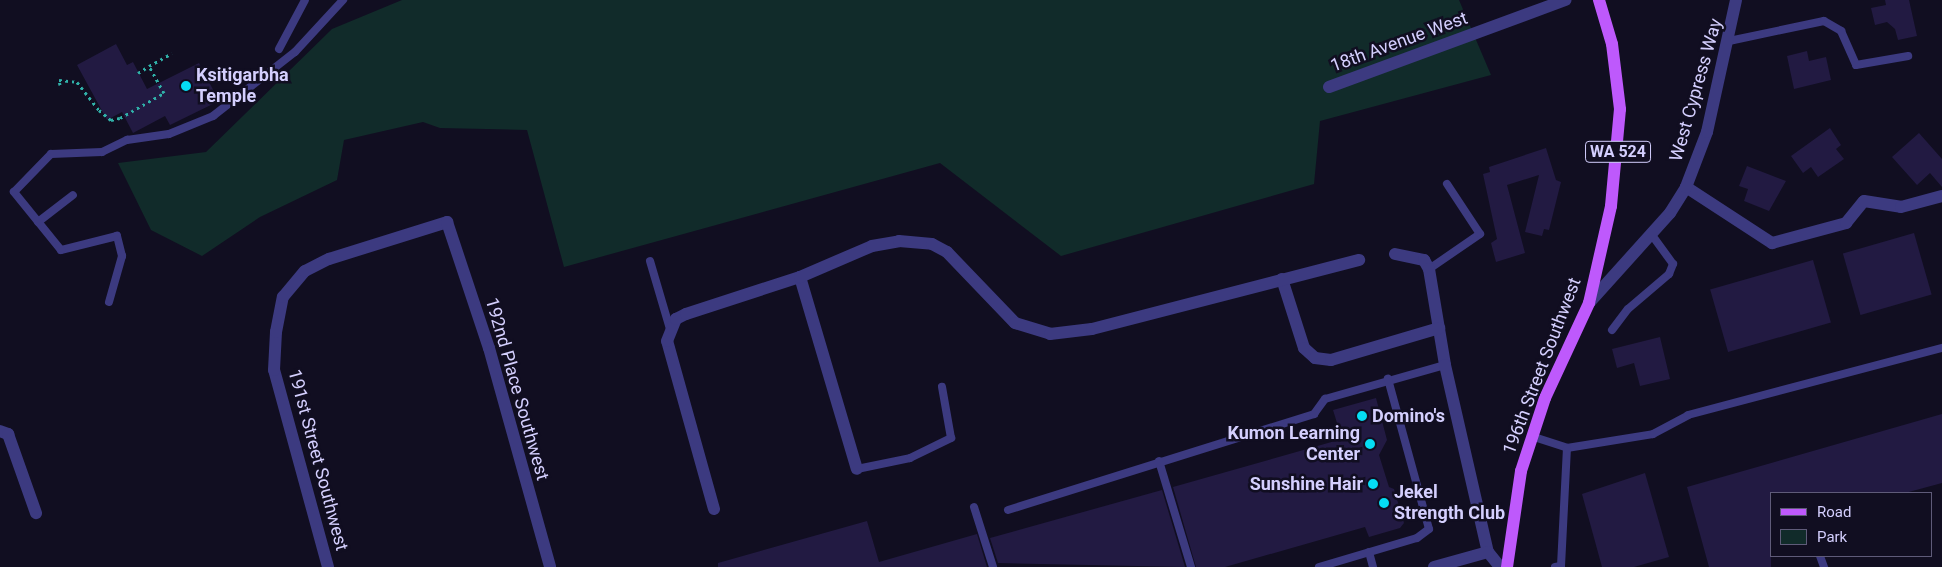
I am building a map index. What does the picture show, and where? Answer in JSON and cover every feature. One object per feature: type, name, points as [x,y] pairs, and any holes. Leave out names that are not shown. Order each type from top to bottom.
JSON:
[{"type":"main road","name":"196th Street Southwest","points":[[1507,567],[1521,471],[1545,398],[1589,302],[1615,181],[1620,109],[1612,44],[1599,0]]},
{"type":"street","name":"18th Avenue West","points":[[1329,87],[1566,0]]},
{"type":"street","name":"West Cypress Way","points":[[1589,302],[1651,234],[1686,186],[1707,132],[1729,41],[1736,0]]},
{"type":"street","points":[[1686,186],[1772,243],[1846,222],[1864,201],[1901,207],[1942,196]]},
{"type":"street","name":"191st Street Southwest","points":[[328,567],[274,370],[276,332],[283,297],[306,271],[329,259],[447,222]]},
{"type":"street","name":"192nd Place Southwest","points":[[447,222],[550,567]]},
{"type":"street","points":[[714,509],[670,356],[670,329],[686,314],[800,277],[872,246],[899,241],[932,244],[970,273],[1015,323],[1050,334],[1092,329],[1359,260]]},
{"type":"street","points":[[1395,254],[1424,260],[1429,269],[1445,365],[1488,552],[1500,567]]},
{"type":"street","points":[[800,277],[857,469]]},
{"type":"street","points":[[1282,279],[1304,348],[1315,358],[1331,360],[1439,328]]},
{"type":"street","points":[[0,431],[8,434],[36,514]]},
{"type":"street","points":[[1434,567],[1488,552]]},
{"type":"lane","points":[[279,49],[305,0]]},
{"type":"lane","points":[[108,302],[122,256],[117,236],[61,250],[14,192],[51,154],[102,152],[127,140],[168,134],[213,116],[280,64],[343,0]]},
{"type":"lane","points":[[1729,41],[1824,21],[1840,31],[1856,65],[1908,56]]},
{"type":"lane","points":[[1429,269],[1480,234],[1447,184]]},
{"type":"lane","points":[[38,222],[74,194]]},
{"type":"lane","points":[[1612,330],[1628,309],[1669,274],[1673,264],[1651,234]]},
{"type":"lane","points":[[650,261],[670,329]]},
{"type":"lane","points":[[1534,436],[1567,448],[1653,434],[1688,415],[1942,348]]},
{"type":"lane","points":[[1008,510],[1314,414],[1325,399],[1388,379],[1445,365]]},
{"type":"lane","points":[[1319,567],[1417,538],[1429,529],[1388,379]]},
{"type":"lane","points":[[857,469],[910,458],[951,438],[942,387]]},
{"type":"lane","points":[[1555,567],[1560,566],[1567,448]]},
{"type":"lane","points":[[1159,462],[1191,567]]},
{"type":"lane","points":[[974,507],[993,567]]},
{"type":"lane","points":[[1369,552],[1373,567]]},
{"type":"path","points":[[138,72],[172,54]]},
{"type":"path","points":[[60,85],[59,80],[77,82],[111,120],[164,93],[150,66]]},
{"type":"green space","points":[[402,0],[1459,0],[1491,75],[1320,121],[1314,184],[1061,256],[940,163],[564,267],[527,130],[440,128],[423,122],[344,140],[337,180],[260,217],[202,256],[151,230],[118,163],[206,152],[332,29]]},
{"type":"building","points":[[1885,0],[1909,0],[1917,36],[1898,40],[1895,29],[1887,22],[1875,25],[1871,8],[1886,5]]},
{"type":"building","name":"Ksitigarbha Temple","points":[[116,44],[127,65],[133,62],[147,89],[199,63],[219,101],[170,125],[165,116],[133,133],[122,112],[107,120],[77,65]]},
{"type":"building","points":[[1807,51],[1809,61],[1826,57],[1831,80],[1794,89],[1787,56]]},
{"type":"building","points":[[1830,128],[1841,145],[1836,149],[1844,159],[1818,177],[1811,167],[1803,173],[1791,156]]},
{"type":"building","points":[[1919,133],[1942,159],[1942,187],[1930,173],[1917,185],[1892,157]]},
{"type":"building","points":[[1546,148],[1556,180],[1561,182],[1549,230],[1544,229],[1542,236],[1525,232],[1539,175],[1507,185],[1525,253],[1496,262],[1491,243],[1497,239],[1483,174],[1490,172],[1489,167]]},
{"type":"building","points":[[1747,166],[1786,181],[1769,211],[1744,201],[1748,189],[1739,186]]},
{"type":"building","points":[[1914,233],[1932,295],[1861,315],[1843,253]]},
{"type":"building","points":[[1813,260],[1831,322],[1728,352],[1710,289]]},
{"type":"building","points":[[1660,337],[1670,379],[1640,386],[1634,363],[1617,368],[1612,349]]},
{"type":"building","points":[[1376,398],[1387,440],[1379,455],[1389,487],[1394,489],[1404,523],[1400,528],[1369,537],[1365,527],[1225,567],[1196,567],[1173,487],[1342,439],[1333,410]]},
{"type":"building","points":[[1942,414],[1942,483],[1909,492],[1770,492],[1771,567],[1709,567],[1687,487]]},
{"type":"building","points":[[1645,473],[1669,557],[1634,567],[1602,567],[1582,494]]},
{"type":"building","points":[[1162,490],[1185,567],[998,563],[990,538]]},
{"type":"building","points":[[867,521],[879,562],[977,534],[987,567],[718,567],[718,563]]},
{"type":"place","name":"Ksitigarbha Temple","points":[[186,86]]},
{"type":"place","name":"Domino's","points":[[1362,416]]},
{"type":"place","name":"Kumon Learning Center","points":[[1370,444]]},
{"type":"place","name":"Sunshine Hair","points":[[1373,484]]},
{"type":"place","name":"Jekel Strength Club","points":[[1384,503]]}]
